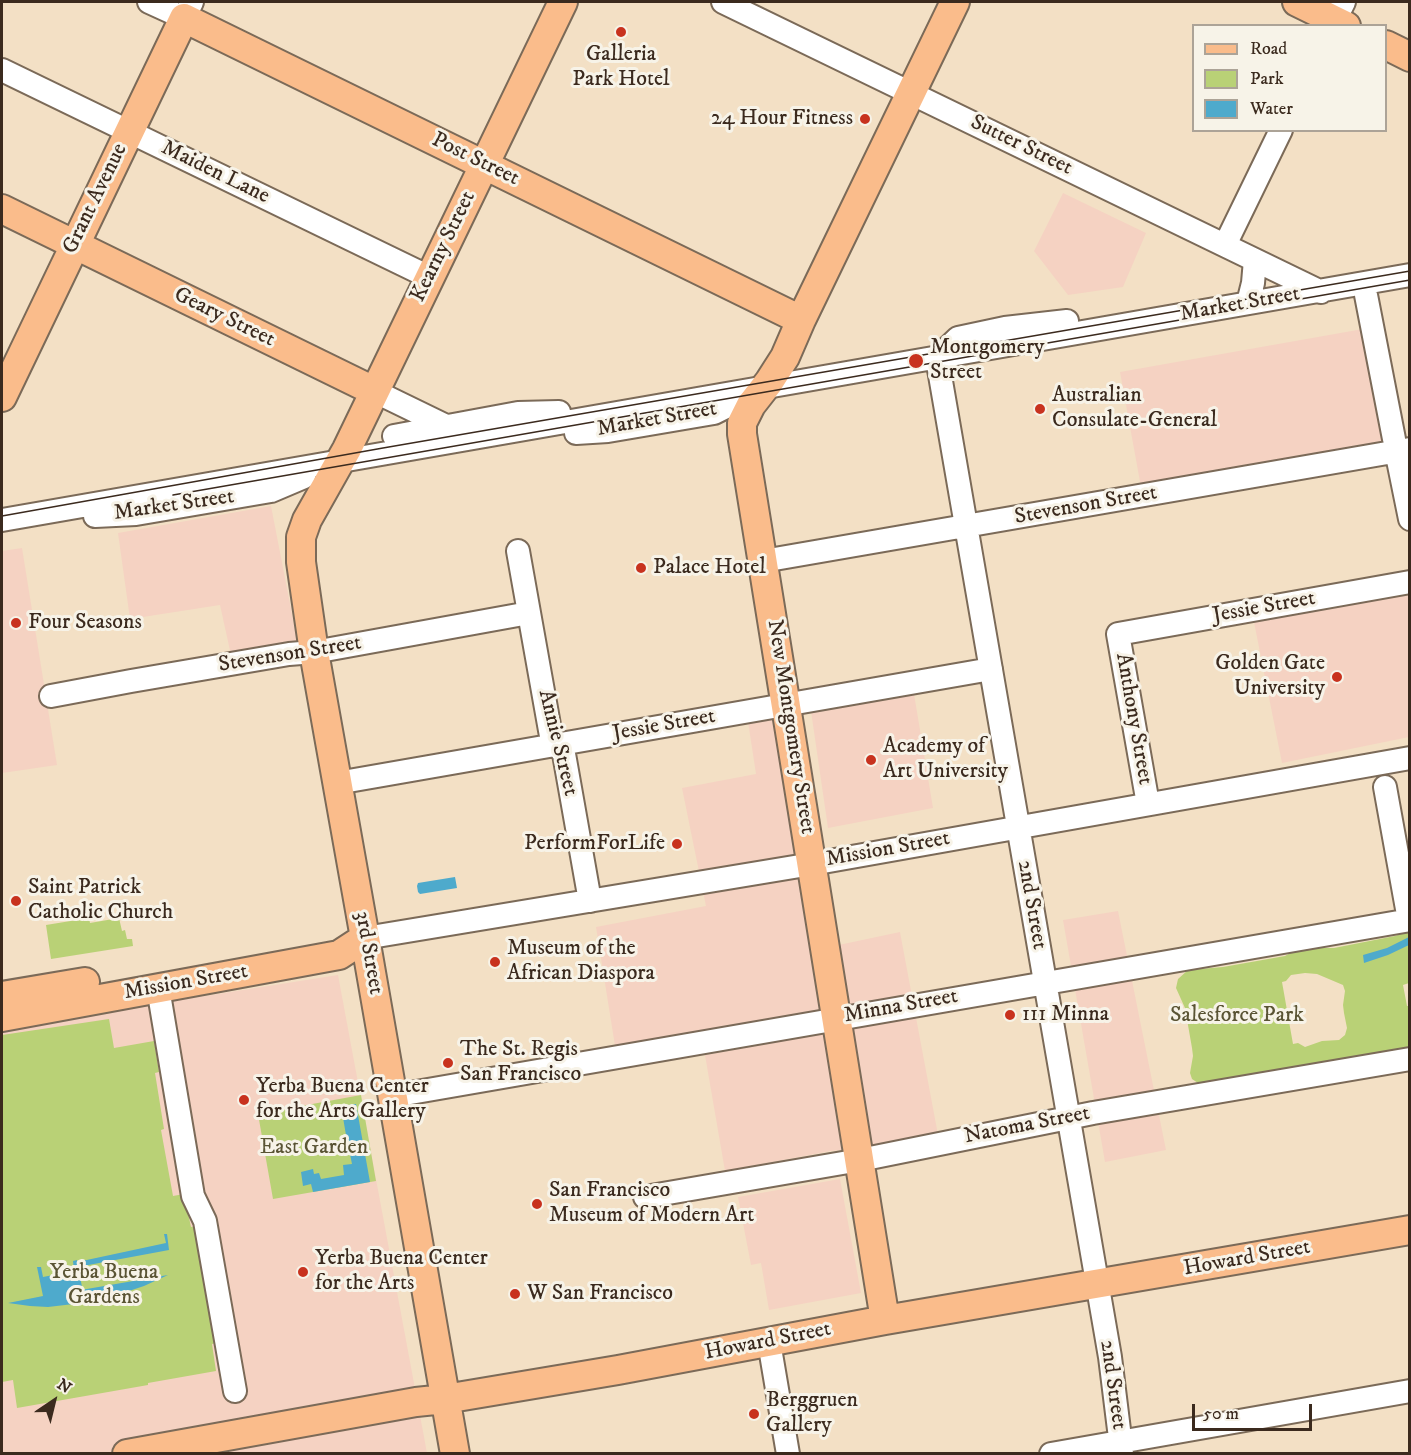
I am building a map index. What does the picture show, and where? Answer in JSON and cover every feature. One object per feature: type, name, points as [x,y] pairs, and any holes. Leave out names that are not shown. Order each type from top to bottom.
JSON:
[{"type":"main road","name":"Kearny Street","points":[[340,461],[563,2]]},
{"type":"main road","points":[[764,388],[785,357],[955,2]]},
{"type":"main road","points":[[1297,2],[1339,18]]},
{"type":"main road","name":"Grant Avenue","points":[[2,397],[188,10]]},
{"type":"main road","name":"Post Street","points":[[188,10],[484,164],[801,320]]},
{"type":"main road","points":[[1387,46],[1410,57]]},
{"type":"main road","name":"Geary Street","points":[[2,209],[374,391]]},
{"type":"main road","name":"New Montgomery Street","points":[[764,388],[751,405],[742,423],[742,434],[885,1320]]},
{"type":"main road","name":"3rd Street","points":[[340,461],[307,520],[301,537],[301,562],[314,652],[455,1454]]},
{"type":"main road","name":"Mission Street","points":[[2,1017],[339,955],[365,938]]},
{"type":"main road","name":"Mission Street","points":[[2,996],[317,942],[365,938]]},
{"type":"main road","name":"Howard Street","points":[[127,1454],[416,1402],[618,1370],[885,1320],[1096,1276],[1253,1258],[1410,1230]]},
{"type":"street","name":"Post Street","points":[[149,2],[188,10]]},
{"type":"street","name":"Sutter Street","points":[[723,2],[1319,291]]},
{"type":"street","name":"Maiden Lane","points":[[2,70],[429,277]]},
{"type":"street","points":[[1225,245],[1280,132]]},
{"type":"street","points":[[1248,303],[1255,260]]},
{"type":"street","name":"Market Street","points":[[2,521],[1410,275]]},
{"type":"street","name":"Market Street","points":[[1319,291],[1341,298],[1410,290]]},
{"type":"street","points":[[1366,295],[1401,450],[1410,519]]},
{"type":"street","name":"2nd Street","points":[[938,358],[1110,1357],[1121,1448]]},
{"type":"street","name":"Market Street","points":[[472,439],[608,432],[714,414],[764,388]]},
{"type":"street","name":"Geary Street","points":[[374,391],[448,426]]},
{"type":"street","name":"Market Street","points":[[340,461],[388,437],[518,413],[651,408]]},
{"type":"street","name":"Stevenson Street","points":[[763,561],[1401,450]]},
{"type":"street","name":"Annie Street","points":[[518,550],[551,736],[564,754],[590,901]]},
{"type":"street","name":"Jessie Street","points":[[1118,634],[1410,582]]},
{"type":"street","name":"Stevenson Street","points":[[51,696],[529,613]]},
{"type":"street","name":"Anthony Street","points":[[1118,634],[1148,804]]},
{"type":"street","name":"Jessie Street","points":[[337,783],[991,669]]},
{"type":"street","name":"Mission Street","points":[[365,938],[812,864],[1410,758]]},
{"type":"street","points":[[1385,788],[1408,914]]},
{"type":"street","name":"Minna Street","points":[[393,1096],[1045,982],[1408,914]]},
{"type":"street","points":[[158,988],[193,1196],[205,1221],[235,1391]]},
{"type":"street","name":"Natoma Street","points":[[645,1197],[860,1160],[1093,1113],[1410,1059]]},
{"type":"street","points":[[769,1342],[788,1454]]},
{"type":"street","points":[[1051,1454],[1121,1448],[1410,1391]]},
{"type":"shaded area","points":[[1063,193],[1146,233],[1123,287],[1068,295],[1034,251]]},
{"type":"shaded area","points":[[1363,329],[1384,444],[1141,487],[1120,372]]},
{"type":"shaded area","points":[[271,506],[298,645],[231,655],[220,605],[130,619],[118,533]]},
{"type":"shaded area","name":"Four Seasons","points":[[22,548],[57,765],[2,773],[2,551]]},
{"type":"shaded area","name":"Golden Gate University","points":[[1409,589],[1409,737],[1282,763],[1253,617]]},
{"type":"shaded area","name":"Academy of Art University","points":[[914,694],[933,808],[828,828],[811,711]]},
{"type":"shaded area","points":[[771,712],[823,1015],[616,1052],[596,927],[706,906],[682,788],[756,774],[747,715]]},
{"type":"shaded area","points":[[1118,911],[1166,1150],[1105,1162],[1063,920]]},
{"type":"shaded area","points":[[900,932],[939,1140],[831,1151],[725,1171],[705,1055],[849,1027],[834,946]]},
{"type":"shaded area","points":[[338,975],[427,1453],[2,1454],[2,1028]]},
{"type":"shaded area","points":[[840,1179],[861,1293],[769,1310],[761,1263],[751,1265],[738,1197]]},
{"type":"green space","points":[[89,918],[90,923],[119,918],[122,931],[125,930],[127,939],[132,939],[133,946],[51,959],[46,925]]},
{"type":"green space","name":"Salesforce Park","points":[[1409,931],[1409,983],[1403,985],[1407,1006],[1409,1006],[1409,1050],[1285,1068],[1201,1085],[1192,1079],[1190,1073],[1193,1056],[1185,1008],[1176,988],[1178,979],[1188,970],[1223,967],[1285,956],[1296,950],[1307,948],[1334,948]],"holes":[[[1317,974],[1343,985],[1345,991],[1343,1005],[1347,1028],[1345,1035],[1339,1040],[1322,1041],[1305,1047],[1298,1043],[1293,1044],[1282,982],[1291,975]]]},
{"type":"green space","name":"Yerba Buena Gardens","points":[[109,1019],[114,1048],[154,1041],[159,1072],[155,1073],[164,1129],[161,1130],[173,1196],[184,1194],[191,1227],[201,1225],[217,1343],[212,1344],[216,1371],[17,1408],[13,1380],[2,1382],[2,1035]]},
{"type":"green space","name":"East Garden","points":[[361,1095],[376,1181],[273,1199],[258,1114]]},
{"type":"water","points":[[455,877],[457,888],[420,894],[418,892],[418,883]]},
{"type":"water","points":[[1409,937],[1409,945],[1364,963],[1363,955],[1387,948]]},
{"type":"water","points":[[356,1104],[370,1182],[313,1192],[311,1184],[303,1186],[301,1172],[313,1169],[314,1174],[319,1173],[321,1179],[344,1175],[343,1165],[352,1164],[349,1149],[345,1149],[343,1136],[346,1135],[341,1106]]},
{"type":"water","points":[[164,1234],[167,1234],[169,1250],[83,1266],[82,1261],[166,1243]]},
{"type":"water","points":[[77,1260],[81,1290],[168,1275],[144,1286],[99,1301],[48,1307],[8,1303],[43,1296],[37,1267],[41,1267],[43,1277],[74,1271],[73,1261]]},
{"type":"tram line","points":[[2,516],[1410,271]]},
{"type":"tram line","points":[[173,495],[1410,280]]},
{"type":"place","name":"Galleria Park Hotel","points":[[621,32]]},
{"type":"place","name":"24 Hour Fitness","points":[[865,119]]},
{"type":"place","name":"Montgomery Street","points":[[916,361]]},
{"type":"place","name":"Australian Consulate-General","points":[[1040,409]]},
{"type":"place","name":"Palace Hotel","points":[[641,568]]},
{"type":"place","name":"Four Seasons","points":[[16,623]]},
{"type":"place","name":"Golden Gate University","points":[[1337,677]]},
{"type":"place","name":"Academy of Art University","points":[[871,760]]},
{"type":"place","name":"PerformForLife","points":[[677,844]]},
{"type":"place","name":"Saint Patrick Catholic Church","points":[[16,901]]},
{"type":"place","name":"Museum of the African Diaspora","points":[[495,962]]},
{"type":"place","name":"111 Minna","points":[[1010,1015]]},
{"type":"place","name":"The St. Regis San Francisco","points":[[448,1063]]},
{"type":"place","name":"Yerba Buena Center for the Arts Gallery","points":[[244,1100]]},
{"type":"place","name":"San Francisco Museum of Modern Art","points":[[537,1204]]},
{"type":"place","name":"Yerba Buena Center for the Arts","points":[[303,1272]]},
{"type":"place","name":"W San Francisco","points":[[515,1294]]},
{"type":"place","name":"Berggruen Gallery","points":[[754,1414]]}]
